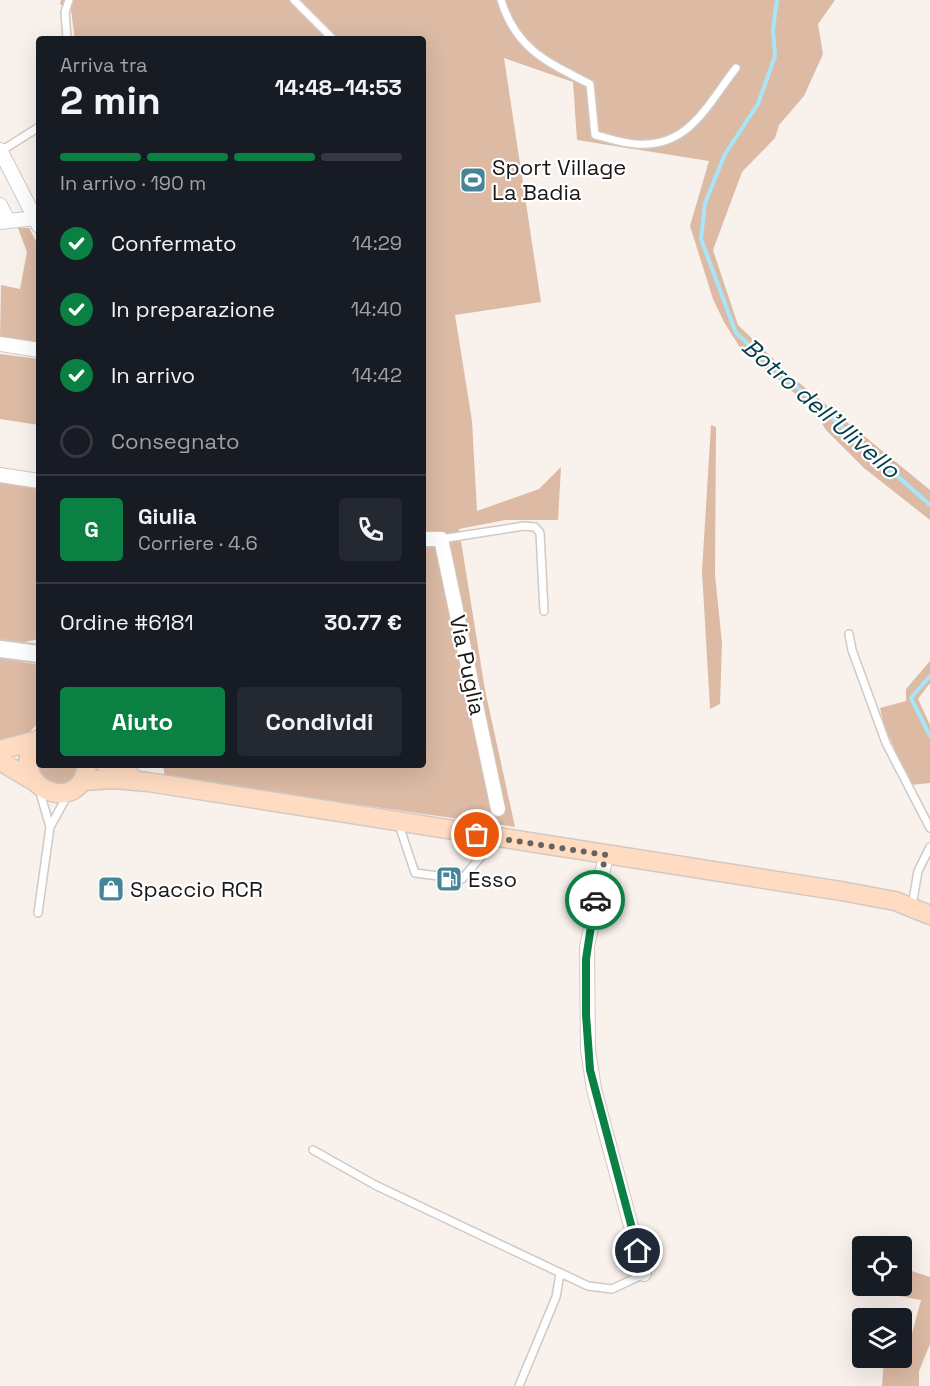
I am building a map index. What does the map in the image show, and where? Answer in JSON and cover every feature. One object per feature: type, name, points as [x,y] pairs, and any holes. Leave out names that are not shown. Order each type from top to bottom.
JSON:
[{"type":"main road","points":[[0,750],[36,741]]},
{"type":"main road","points":[[35,784],[28,772],[28,755],[36,743]]},
{"type":"main road","points":[[0,760],[53,794],[79,779],[148,782],[870,896],[912,906],[930,915]]},
{"type":"main road","points":[[113,768],[148,782]]},
{"type":"street","points":[[0,151],[36,220]]},
{"type":"street","points":[[0,205],[4,222],[36,222]]},
{"type":"street","points":[[0,344],[36,350]]},
{"type":"street","points":[[0,475],[36,481]]},
{"type":"street","points":[[426,539],[441,539]]},
{"type":"street","name":"Via Puglia","points":[[441,539],[498,809]]},
{"type":"street","points":[[0,649],[36,654]]},
{"type":"street","points":[[606,855],[588,939],[586,1030],[592,1078],[644,1274]]},
{"type":"lane","points":[[67,36],[65,12],[69,0]]},
{"type":"lane","points":[[294,0],[330,36]]},
{"type":"lane","points":[[501,0],[516,35],[542,59],[590,84],[595,135],[635,144],[662,143],[687,132],[736,68]]},
{"type":"lane","points":[[0,151],[36,129]]},
{"type":"lane","points":[[441,539],[528,526],[535,527],[540,533],[544,611]]},
{"type":"lane","points":[[849,634],[852,650],[886,743],[930,828]]},
{"type":"lane","points":[[39,913],[50,828],[79,779]]},
{"type":"lane","points":[[35,784],[50,828]]},
{"type":"lane","points":[[399,822],[416,873],[462,879],[497,838]]},
{"type":"lane","points":[[912,906],[918,871],[930,847]]},
{"type":"lane","points":[[313,1150],[375,1185],[593,1288],[616,1288],[644,1274]]},
{"type":"lane","points":[[519,1386],[556,1298],[560,1274]]},
{"type":"shaded area","points":[[61,0],[835,0],[818,24],[823,54],[804,96],[779,125],[775,138],[742,172],[713,250],[738,325],[792,377],[930,490],[930,520],[864,468],[826,430],[813,409],[739,346],[724,322],[713,299],[690,226],[709,161],[577,140],[573,82],[504,58],[541,302],[455,315],[472,421],[477,511],[539,489],[561,467],[558,520],[505,520],[459,529],[485,690],[515,827],[165,777],[164,768],[426,768],[426,36],[75,36],[71,11],[60,4]]},
{"type":"shaded area","points":[[18,228],[29,228],[36,241],[36,344],[0,338],[1,285],[20,289],[27,252]]},
{"type":"shaded area","points":[[0,354],[36,359],[36,425],[0,419]]},
{"type":"shaded area","points":[[711,425],[716,427],[715,575],[722,643],[720,704],[710,709],[702,571]]},
{"type":"shaded area","points":[[0,483],[36,489],[36,640],[19,643],[0,642]]},
{"type":"shaded area","points":[[0,658],[36,664],[36,725],[26,736],[0,743]]},
{"type":"shaded area","points":[[930,661],[930,683],[918,699],[930,725],[930,783],[910,785],[884,725],[880,708],[906,701],[906,689]]},
{"type":"shaded area","points":[[38,768],[78,768],[72,779],[62,785],[45,779],[38,773]]},
{"type":"shaded area","points":[[912,1271],[930,1277],[930,1344],[919,1371],[919,1386],[882,1386],[883,1368],[912,1368],[912,1334],[921,1300],[899,1296],[912,1296]]},
{"type":"waterway","name":"Botro dell'Ulivello","points":[[777,0],[773,29],[775,56],[758,104],[725,154],[705,203],[701,239],[736,333],[930,505]]},
{"type":"waterway","name":"Botro dell'Ulivello","points":[[930,676],[911,698],[930,736]]},
{"type":"way so far","points":[[477,835],[606,855],[595,900]]},
{"type":"place","name":"Sport Village La Badia","points":[[473,180]]},
{"type":"place","name":"Esso","points":[[449,879]]},
{"type":"place","name":"Spaccio RCR","points":[[111,889]]},
{"type":"route","points":[[595,900],[586,959],[586,1030],[590,1070],[638,1251]]}]
